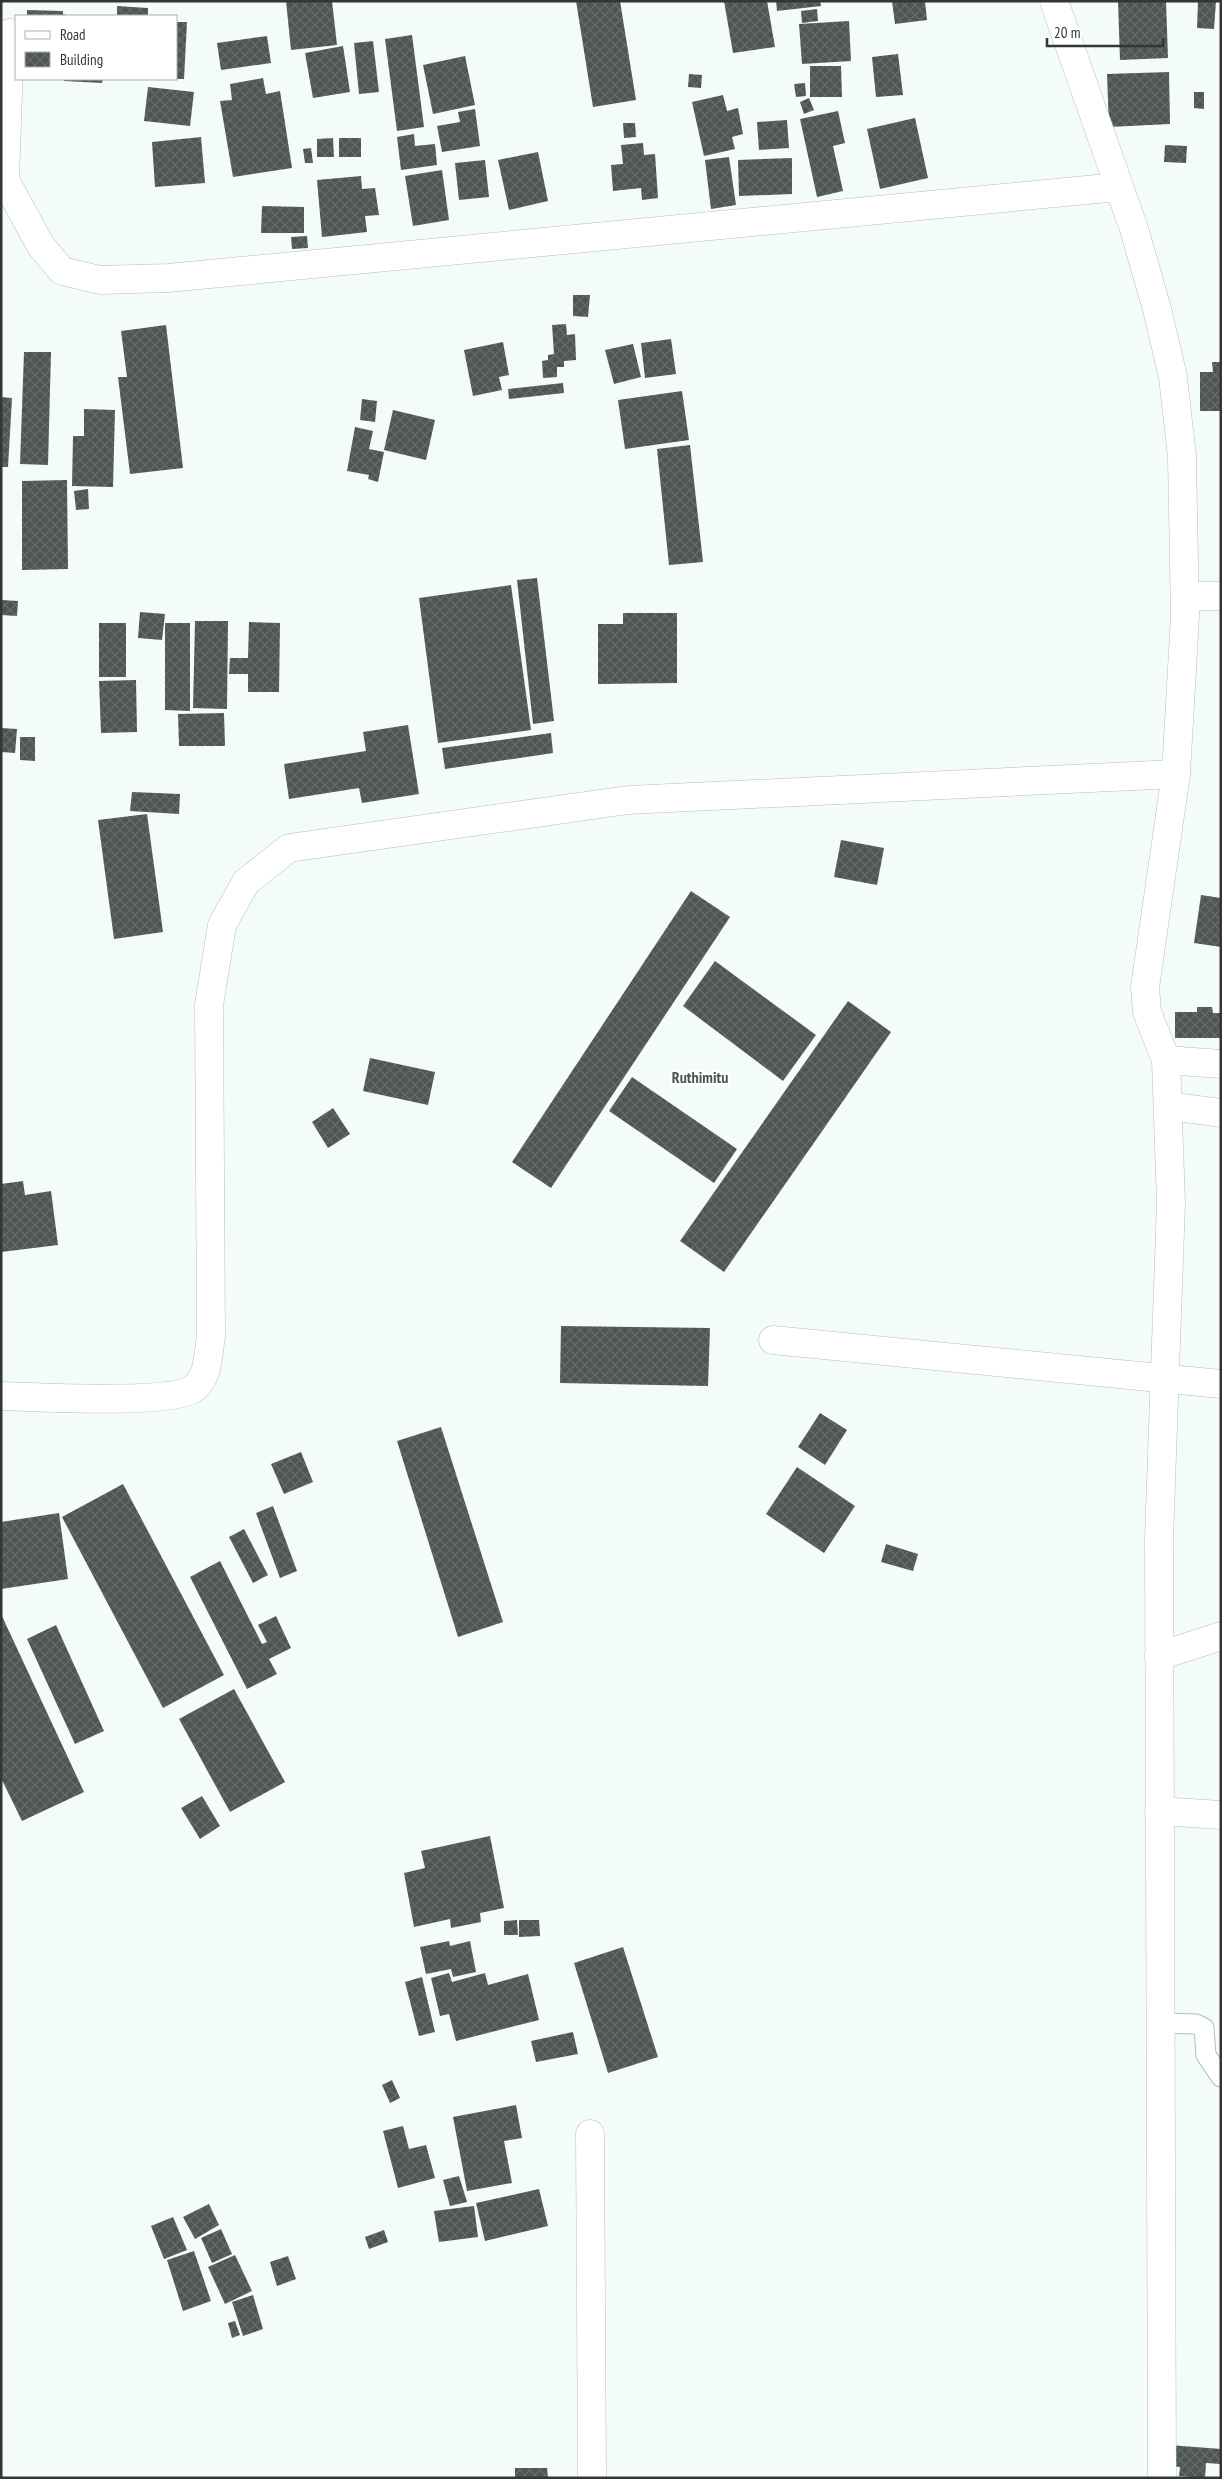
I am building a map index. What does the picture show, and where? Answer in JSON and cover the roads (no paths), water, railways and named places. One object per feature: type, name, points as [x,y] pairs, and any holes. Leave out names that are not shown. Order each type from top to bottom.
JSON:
[{"type":"street","points":[[1054,1],[1134,229],[1173,377],[1182,457],[1186,596],[1176,774],[1145,987],[1147,1012],[1166,1060],[1171,1203],[1159,1538],[1162,2478]]},
{"type":"street","points":[[10,33],[5,180],[41,246],[62,271],[100,280],[168,278],[1118,187]]},
{"type":"street","points":[[1186,596],[1221,596]]},
{"type":"street","points":[[1,1396],[131,1398],[176,1394],[193,1388],[205,1372],[211,1336],[208,1005],[222,925],[246,882],[289,848],[628,800],[1176,774]]},
{"type":"street","points":[[1166,1060],[1221,1064]]},
{"type":"street","points":[[1169,1106],[1221,1113]]},
{"type":"street","points":[[773,1340],[1221,1384]]},
{"type":"street","points":[[1159,1656],[1221,1636]]},
{"type":"street","points":[[1159,1811],[1221,1815]]},
{"type":"street","points":[[590,2134],[592,2478]]},
{"type":"lane","points":[[1161,2023],[1196,2024],[1204,2028],[1206,2055],[1221,2077]]},
{"type":"district","name":"Ruthimitu","points":[[700,1077]]}]
